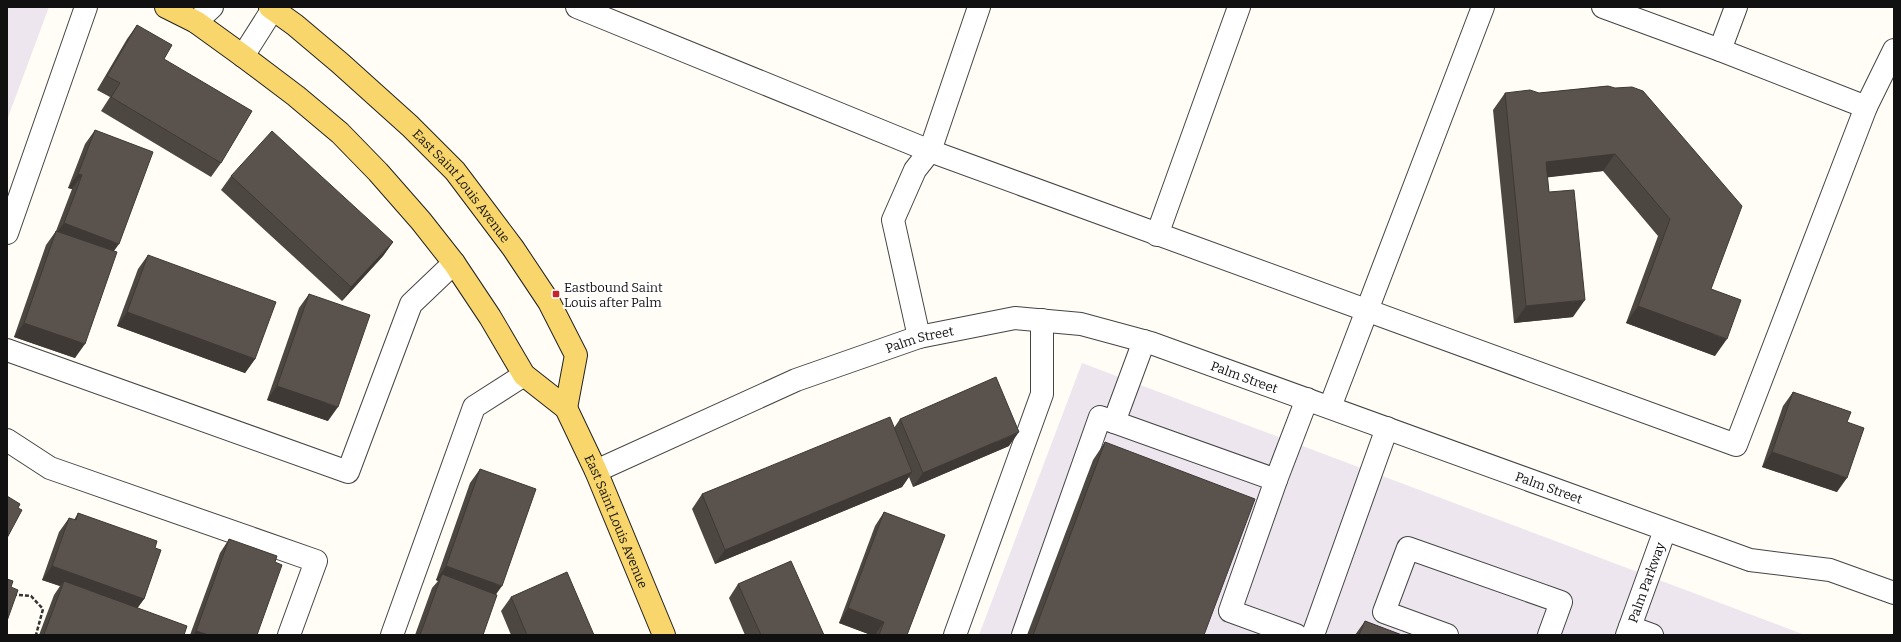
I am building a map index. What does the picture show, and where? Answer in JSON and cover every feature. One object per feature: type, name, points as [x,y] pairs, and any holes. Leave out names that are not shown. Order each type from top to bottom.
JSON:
[{"type":"main road","points":[[166,7],[196,22],[243,56]]},
{"type":"main road","name":"East Saint Louis Avenue","points":[[273,8],[340,63],[410,126],[455,171],[513,248],[549,302],[576,355],[566,408]]},
{"type":"main road","name":"East Saint Louis Avenue","points":[[243,56],[296,96],[340,133],[402,199],[454,263],[490,317],[524,375],[566,408],[596,471],[664,635]]},
{"type":"street","points":[[7,233],[86,7]]},
{"type":"street","points":[[196,22],[212,7]]},
{"type":"street","points":[[577,7],[930,151],[1157,235],[1367,309],[1736,445],[1866,107],[1894,50]]},
{"type":"street","points":[[919,338],[893,220],[915,170],[930,151],[979,7]]},
{"type":"street","points":[[1157,235],[1239,7]]},
{"type":"street","points":[[1330,407],[1482,7]]},
{"type":"street","points":[[1603,7],[1720,50],[1866,107]]},
{"type":"street","points":[[1720,50],[1736,7]]},
{"type":"street","points":[[243,56],[273,8]]},
{"type":"street","points":[[7,350],[348,472],[410,304],[454,263]]},
{"type":"street","name":"Palm Street","points":[[596,471],[796,380],[919,338],[1015,318],[1042,320],[1081,324],[1144,341],[1307,398],[1750,560],[1830,570],[1894,592]]},
{"type":"street","points":[[955,635],[1042,394],[1042,320]]},
{"type":"street","points":[[1114,422],[1144,341]]},
{"type":"street","points":[[392,635],[474,407],[524,375]]},
{"type":"street","points":[[1296,635],[1230,611],[1276,480],[1307,398]]},
{"type":"street","points":[[1023,635],[1100,417],[1276,480]]},
{"type":"street","points":[[1313,635],[1387,428]]},
{"type":"street","points":[[7,440],[50,468],[316,561],[289,635]]},
{"type":"street","name":"Palm Parkway","points":[[1629,631],[1665,530]]},
{"type":"street","points":[[1447,635],[1384,612],[1408,548],[1561,602],[1549,635]]},
{"type":"street","points":[[1629,631],[1652,635]]},
{"type":"path","points":[[7,594],[31,596],[43,609],[36,635]]},
{"type":"shaded area","points":[[7,7],[49,7],[7,120]]},
{"type":"shaded area","points":[[1082,363],[1805,635],[979,635]]},
{"type":"building","points":[[137,25],[172,45],[164,59],[252,111],[221,163],[111,97],[120,83],[107,76]]},
{"type":"building","points":[[1608,86],[1615,88],[1632,87],[1643,91],[1742,206],[1711,289],[1741,300],[1727,339],[1638,306],[1670,219],[1615,154],[1546,162],[1549,192],[1574,190],[1585,300],[1526,306],[1505,93],[1530,90],[1539,93]]},
{"type":"building","points":[[95,130],[153,152],[119,244],[64,223],[82,175],[78,174]]},
{"type":"building","points":[[272,131],[393,242],[351,287],[231,176]]},
{"type":"building","points":[[56,231],[117,252],[85,344],[24,323]]},
{"type":"building","points":[[148,255],[276,302],[255,359],[127,312]]},
{"type":"building","points":[[309,294],[370,315],[338,407],[277,386]]},
{"type":"building","points":[[996,377],[1019,432],[923,473],[900,419]]},
{"type":"building","points":[[1793,392],[1851,412],[1847,422],[1864,428],[1847,478],[1772,452]]},
{"type":"building","points":[[890,417],[912,472],[725,550],[702,494]]},
{"type":"building","points":[[1105,442],[1255,499],[1204,635],[1033,635]]},
{"type":"building","points":[[480,469],[536,489],[502,586],[446,566]]},
{"type":"building","points":[[7,496],[20,504],[18,508],[22,510],[7,538]]},
{"type":"building","points":[[884,512],[945,535],[907,635],[879,635],[884,622],[848,608]]},
{"type":"building","points":[[78,513],[157,541],[155,548],[161,550],[144,599],[52,566],[69,518],[76,520]]},
{"type":"building","points":[[229,539],[277,556],[275,562],[282,565],[257,635],[209,635],[196,631]]},
{"type":"building","points":[[791,561],[824,635],[761,635],[738,584]]},
{"type":"building","points":[[567,572],[594,635],[527,635],[511,597]]},
{"type":"building","points":[[442,574],[497,595],[483,635],[420,635]]},
{"type":"building","points":[[7,579],[13,581],[11,587],[18,590],[7,621]]},
{"type":"building","points":[[64,581],[187,626],[184,635],[44,634]]},
{"type":"building","points":[[1365,621],[1402,635],[1359,635]]},
{"type":"place","name":"Eastbound Saint Louis after Palm","points":[[556,294]]}]
